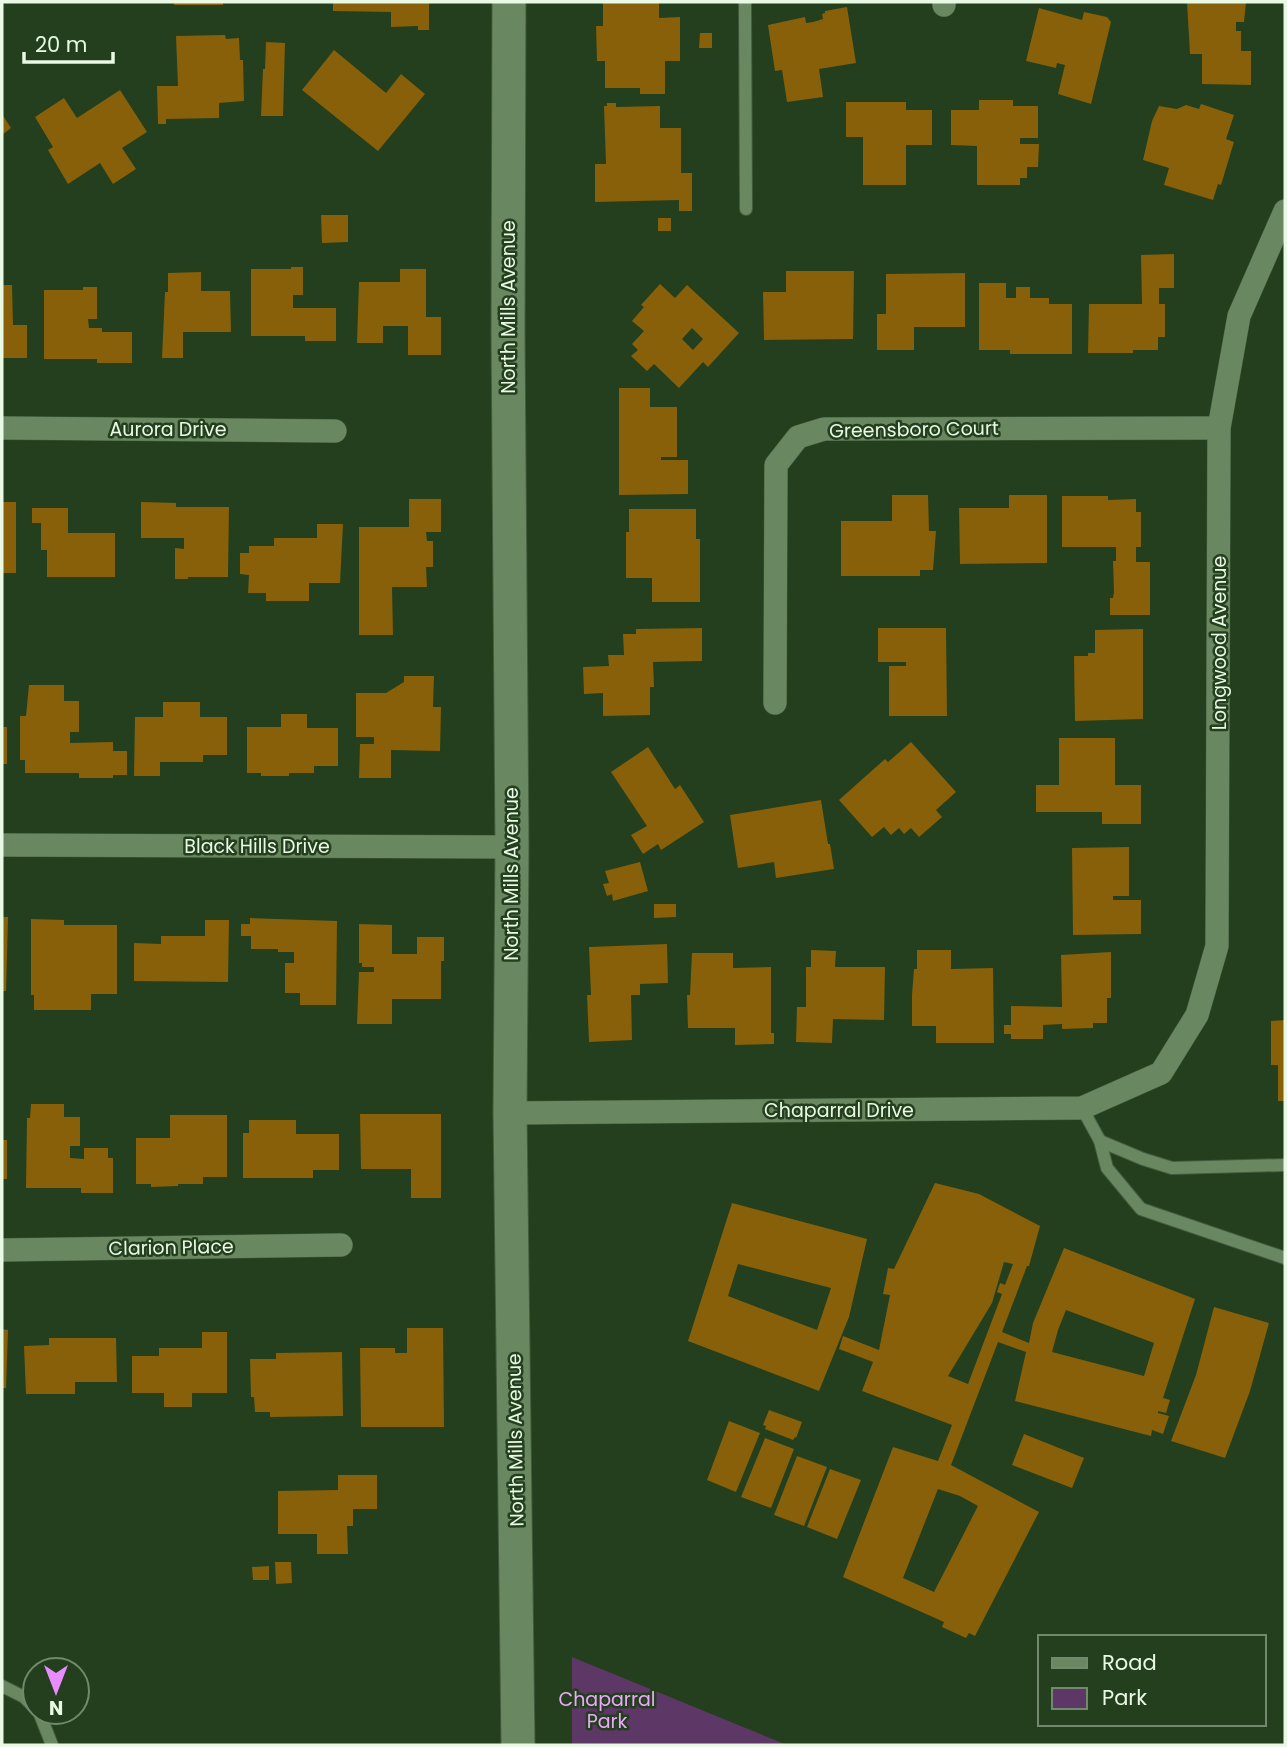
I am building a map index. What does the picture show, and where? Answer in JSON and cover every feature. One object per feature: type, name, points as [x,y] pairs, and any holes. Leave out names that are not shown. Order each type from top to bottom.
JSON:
[{"type":"main road","name":"North Mills Avenue","points":[[509,2],[508,332],[512,847],[510,1113],[519,1745]]},
{"type":"street","name":"Longwood Avenue","points":[[1161,1073],[1197,1015],[1217,946],[1219,428],[1239,316],[1283,220]]},
{"type":"street","name":"Aurora Drive","points":[[2,428],[335,431]]},
{"type":"street","name":"Greensboro Court","points":[[775,703],[776,466],[798,438],[824,429],[1219,428]]},
{"type":"street","name":"Black Hills Drive","points":[[2,845],[512,847]]},
{"type":"street","name":"Chaparral Drive","points":[[510,1113],[1082,1108],[1161,1073]]},
{"type":"street","name":"Clarion Place","points":[[2,1250],[341,1245]]},
{"type":"lane","points":[[745,2],[746,209]]},
{"type":"lane","points":[[1082,1108],[1100,1141],[1107,1168],[1141,1209],[1285,1258]]},
{"type":"lane","points":[[1100,1141],[1172,1168],[1285,1165]]},
{"type":"lane","points":[[2,1686],[21,1696]]},
{"type":"lane","points":[[45,1726],[52,1745]]},
{"type":"green space","name":"Chaparral Park","points":[[572,1657],[787,1745],[572,1745]]},
{"type":"building","points":[[174,2],[223,2],[223,5],[174,5]]},
{"type":"building","points":[[333,2],[429,2],[429,30],[418,30],[418,26],[391,27],[391,12],[333,11]]},
{"type":"building","points":[[603,2],[659,2],[659,18],[680,17],[680,61],[665,61],[665,94],[640,94],[640,88],[605,88],[605,61],[597,61],[596,26],[603,26]]},
{"type":"building","points":[[1187,2],[1246,2],[1244,22],[1236,22],[1236,31],[1241,31],[1241,51],[1251,51],[1251,85],[1202,84],[1202,54],[1190,54]]},
{"type":"building","points":[[847,7],[856,63],[819,69],[823,97],[787,102],[782,70],[775,71],[768,25],[805,17],[806,23],[813,22],[823,19],[822,14],[825,11]]},
{"type":"building","points":[[1039,8],[1082,20],[1084,12],[1107,17],[1111,22],[1091,104],[1058,94],[1065,65],[1057,63],[1056,68],[1026,61]]},
{"type":"building","points":[[700,33],[712,33],[712,48],[699,48]]},
{"type":"building","points":[[225,35],[226,39],[239,38],[240,60],[243,60],[244,101],[219,103],[219,118],[166,119],[166,124],[158,124],[157,86],[178,86],[176,36]]},
{"type":"building","points":[[266,42],[285,43],[283,116],[261,116]]},
{"type":"building","points":[[334,50],[386,93],[401,74],[425,94],[378,151],[302,90]]},
{"type":"building","points":[[120,90],[147,132],[122,148],[136,169],[113,184],[100,163],[68,184],[48,150],[53,147],[35,117],[64,98],[77,118]]},
{"type":"building","points":[[979,100],[1013,100],[1013,106],[1038,106],[1038,138],[1020,138],[1020,144],[1039,144],[1038,167],[1027,167],[1027,178],[1020,178],[1020,185],[977,185],[977,146],[951,145],[951,110],[979,110]]},
{"type":"building","points":[[846,102],[906,102],[906,110],[932,110],[932,145],[906,145],[906,185],[863,185],[863,137],[846,137]]},
{"type":"building","points":[[607,103],[616,103],[616,107],[660,106],[660,128],[681,128],[681,173],[692,173],[692,211],[679,211],[679,200],[595,202],[595,164],[606,164],[604,106],[607,106]]},
{"type":"building","points":[[1201,104],[1234,115],[1226,139],[1234,142],[1221,185],[1218,184],[1213,200],[1164,185],[1169,168],[1143,160],[1152,121],[1159,106],[1177,109],[1186,105],[1199,109]]},
{"type":"building","points":[[2,114],[11,128],[2,135]]},
{"type":"building","points":[[321,215],[348,215],[348,242],[322,243]]},
{"type":"building","points":[[658,218],[671,218],[671,231],[658,231]]},
{"type":"building","points":[[1174,254],[1174,288],[1159,288],[1159,304],[1165,304],[1165,337],[1158,337],[1158,350],[1088,353],[1089,304],[1142,304],[1141,255]]},
{"type":"building","points":[[303,267],[303,295],[293,295],[293,308],[336,308],[336,341],[305,341],[305,336],[251,336],[251,269]]},
{"type":"building","points":[[400,269],[426,269],[426,317],[441,317],[441,355],[408,355],[408,326],[383,326],[383,343],[357,343],[359,282],[400,282]]},
{"type":"building","points":[[786,271],[854,271],[853,339],[764,340],[763,292],[786,292]]},
{"type":"building","points":[[201,272],[201,291],[230,291],[231,332],[183,332],[183,358],[162,358],[168,273]]},
{"type":"building","points":[[965,273],[965,327],[914,327],[914,350],[877,350],[877,314],[886,314],[886,274]]},
{"type":"building","points":[[979,283],[1006,283],[1006,298],[1016,298],[1016,287],[1030,287],[1030,298],[1049,298],[1049,304],[1072,304],[1072,354],[1010,354],[1010,350],[979,350]]},
{"type":"building","points":[[660,284],[675,298],[687,285],[739,333],[708,367],[703,362],[679,388],[654,364],[647,371],[631,356],[638,350],[632,344],[644,331],[632,321],[644,307],[641,305]],"holes":[[[692,328],[703,339],[693,350],[682,339]]]},
{"type":"building","points":[[2,285],[12,285],[13,325],[27,325],[27,358],[2,358]]},
{"type":"building","points":[[83,287],[97,287],[97,319],[88,319],[89,328],[102,328],[102,332],[132,332],[132,363],[97,363],[97,359],[44,359],[44,290],[83,290]]},
{"type":"building","points":[[619,388],[650,388],[650,407],[677,407],[677,457],[661,457],[661,460],[688,460],[688,494],[619,495]]},
{"type":"building","points":[[892,495],[928,495],[929,531],[936,531],[933,570],[920,570],[920,576],[841,576],[841,521],[892,521]]},
{"type":"building","points":[[1009,495],[1047,495],[1047,563],[960,564],[959,508],[1009,508]]},
{"type":"building","points":[[1062,496],[1108,496],[1108,500],[1136,499],[1136,512],[1141,512],[1141,547],[1136,547],[1136,562],[1150,562],[1150,615],[1110,615],[1116,547],[1062,547]]},
{"type":"building","points":[[409,499],[441,499],[441,532],[426,532],[427,541],[433,541],[433,567],[426,567],[427,587],[392,587],[393,635],[359,635],[359,527],[409,527]]},
{"type":"building","points":[[2,502],[16,502],[16,573],[2,573]]},
{"type":"building","points":[[141,502],[176,503],[176,507],[229,507],[228,577],[175,579],[175,548],[184,549],[184,538],[141,538]]},
{"type":"building","points":[[32,508],[68,508],[68,533],[115,533],[115,577],[47,577],[47,550],[41,550],[41,523],[32,523]]},
{"type":"building","points":[[629,509],[696,509],[696,539],[700,539],[700,602],[652,602],[652,578],[626,578]]},
{"type":"building","points":[[317,524],[343,524],[340,583],[309,583],[309,601],[266,601],[266,593],[248,593],[249,575],[240,574],[240,553],[249,553],[249,546],[274,546],[274,538],[317,538]]},
{"type":"building","points":[[702,628],[702,661],[653,662],[654,687],[650,687],[650,715],[603,716],[603,693],[584,694],[583,667],[609,666],[608,655],[624,655],[623,634],[636,634],[636,629]]},
{"type":"building","points":[[878,628],[946,628],[947,716],[889,716],[889,666],[906,666],[906,662],[878,662]]},
{"type":"building","points":[[1143,629],[1143,719],[1075,721],[1074,656],[1095,653],[1095,630]]},
{"type":"building","points":[[404,676],[434,676],[433,707],[441,707],[440,751],[391,750],[391,778],[359,778],[360,744],[374,744],[374,737],[356,737],[356,693],[386,693],[404,682]]},
{"type":"building","points":[[29,685],[64,685],[64,701],[79,701],[79,732],[70,732],[70,743],[113,742],[113,751],[127,751],[127,775],[113,775],[113,778],[79,778],[79,773],[25,773],[25,760],[20,760],[20,716],[26,716]]},
{"type":"building","points":[[163,702],[200,702],[200,717],[227,717],[227,755],[203,755],[203,762],[160,762],[160,776],[134,776],[135,717],[163,717]]},
{"type":"building","points":[[281,714],[307,714],[307,728],[338,728],[338,766],[314,766],[314,773],[289,773],[289,776],[247,773],[247,727],[281,727]]},
{"type":"building","points":[[2,727],[7,727],[7,764],[2,764]]},
{"type":"building","points":[[1059,738],[1115,738],[1115,785],[1141,785],[1141,824],[1102,824],[1102,812],[1036,812],[1036,785],[1059,785]]},
{"type":"building","points":[[911,742],[956,792],[936,810],[942,817],[919,837],[911,828],[904,834],[899,828],[891,835],[884,827],[872,837],[839,800],[885,759],[888,762]]},
{"type":"building","points":[[648,747],[675,789],[680,785],[704,822],[661,850],[658,844],[643,854],[631,835],[647,826],[611,772]]},
{"type":"building","points":[[821,800],[834,869],[776,878],[774,862],[738,868],[730,815]]},
{"type":"building","points":[[1129,847],[1129,896],[1113,896],[1113,900],[1141,900],[1141,934],[1073,935],[1072,848]]},
{"type":"building","points":[[640,862],[648,891],[613,901],[612,894],[607,896],[603,884],[609,883],[605,871]]},
{"type":"building","points":[[654,904],[676,904],[676,917],[654,918]]},
{"type":"building","points":[[2,917],[8,917],[6,991],[2,991]]},
{"type":"building","points":[[250,918],[337,921],[336,1005],[300,1005],[300,993],[285,993],[285,963],[294,963],[294,952],[251,949],[251,936],[241,936],[241,924],[250,924]]},
{"type":"building","points":[[31,919],[64,920],[64,925],[117,925],[117,994],[91,994],[91,1010],[34,1010],[34,995],[31,995]]},
{"type":"building","points":[[205,920],[229,920],[228,982],[134,981],[134,943],[161,944],[161,936],[205,936]]},
{"type":"building","points":[[359,924],[392,925],[392,954],[417,954],[417,937],[444,937],[441,999],[392,999],[392,1024],[357,1024],[359,972],[374,972],[374,967],[362,967],[362,963],[359,963]]},
{"type":"building","points":[[667,944],[668,983],[640,984],[640,995],[631,995],[632,1040],[589,1042],[589,947]]},
{"type":"building","points":[[811,950],[836,951],[835,967],[885,967],[884,1020],[833,1019],[832,1043],[796,1042],[797,1007],[806,1007],[806,967],[811,967]]},
{"type":"building","points":[[917,950],[951,950],[951,969],[993,968],[994,1043],[936,1043],[936,1026],[912,1026]]},
{"type":"building","points":[[1111,952],[1111,998],[1107,998],[1107,1023],[1093,1023],[1093,1028],[1062,1029],[1062,1024],[1043,1025],[1043,1039],[1011,1039],[1011,1034],[1004,1034],[1004,1025],[1011,1025],[1011,1006],[1062,1007],[1061,955]]},
{"type":"building","points":[[692,953],[733,953],[733,968],[771,967],[771,1033],[774,1033],[774,1044],[735,1045],[735,1028],[688,1028],[687,995],[690,995]]},
{"type":"building","points":[[1285,1020],[1285,1101],[1278,1101],[1278,1065],[1271,1065],[1271,1021]]},
{"type":"building","points":[[31,1104],[64,1104],[64,1117],[80,1117],[80,1146],[70,1146],[70,1158],[84,1159],[84,1148],[108,1148],[108,1158],[113,1158],[113,1193],[81,1193],[81,1188],[26,1188],[27,1118],[30,1118]]},
{"type":"building","points":[[360,1114],[441,1114],[441,1198],[411,1198],[411,1169],[361,1169]]},
{"type":"building","points":[[170,1115],[227,1115],[227,1177],[203,1177],[203,1184],[178,1186],[151,1187],[151,1184],[136,1184],[136,1138],[170,1138]]},
{"type":"building","points":[[249,1120],[296,1120],[296,1134],[339,1134],[339,1170],[313,1170],[313,1178],[243,1178],[243,1133],[249,1133]]},
{"type":"building","points":[[2,1140],[7,1140],[7,1179],[2,1179]]},
{"type":"building","points":[[935,1183],[979,1194],[1040,1226],[1029,1266],[1002,1332],[1029,1343],[1033,1323],[1064,1248],[1195,1299],[1163,1398],[1170,1400],[1166,1413],[1158,1411],[1169,1416],[1163,1434],[1152,1430],[1151,1436],[1015,1401],[1026,1352],[998,1342],[951,1465],[1039,1512],[975,1636],[969,1633],[966,1638],[942,1627],[944,1622],[843,1577],[893,1447],[938,1461],[952,1425],[862,1391],[873,1362],[839,1349],[843,1336],[879,1350],[890,1295],[883,1294],[888,1268],[894,1269]],"holes":[[[1004,1262],[1013,1264],[1005,1285],[1000,1283],[997,1292],[1002,1294],[968,1384],[948,1376],[992,1303]],[[1066,1310],[1154,1343],[1144,1376],[1052,1352]],[[938,1489],[960,1496],[978,1506],[934,1592],[903,1578]]]},
{"type":"building","points":[[732,1203],[867,1239],[849,1317],[819,1391],[688,1341]],"holes":[[[738,1264],[831,1288],[817,1330],[728,1296]]]},
{"type":"building","points":[[1214,1307],[1269,1323],[1250,1391],[1225,1458],[1171,1441],[1196,1375]]},
{"type":"building","points":[[407,1328],[443,1328],[444,1427],[361,1427],[360,1348],[395,1348],[395,1353],[407,1353]]},
{"type":"building","points":[[2,1329],[8,1330],[6,1388],[2,1388]]},
{"type":"building","points":[[202,1332],[227,1332],[227,1393],[192,1393],[192,1407],[164,1407],[164,1393],[132,1393],[132,1356],[159,1356],[159,1348],[202,1348]]},
{"type":"building","points":[[49,1338],[116,1338],[117,1382],[75,1382],[75,1394],[26,1394],[24,1346],[49,1345]]},
{"type":"building","points":[[342,1352],[343,1416],[270,1417],[270,1412],[255,1412],[254,1397],[251,1397],[250,1359],[276,1359],[276,1353]]},
{"type":"building","points":[[769,1410],[802,1422],[796,1438],[793,1440],[765,1429],[766,1426],[763,1425]]},
{"type":"building","points":[[729,1421],[760,1433],[736,1492],[707,1480]]},
{"type":"building","points":[[1024,1434],[1084,1458],[1072,1488],[1012,1465]]},
{"type":"building","points":[[765,1438],[794,1449],[771,1508],[741,1497]]},
{"type":"building","points":[[797,1456],[827,1467],[804,1526],[774,1515]]},
{"type":"building","points":[[830,1469],[861,1480],[837,1539],[807,1527]]},
{"type":"building","points":[[338,1475],[377,1475],[377,1509],[353,1509],[353,1526],[347,1526],[348,1554],[317,1554],[317,1534],[278,1534],[278,1491],[338,1490]]},
{"type":"building","points":[[275,1562],[291,1562],[292,1583],[276,1584]]},
{"type":"building","points":[[269,1566],[269,1580],[253,1580],[252,1567]]}]
